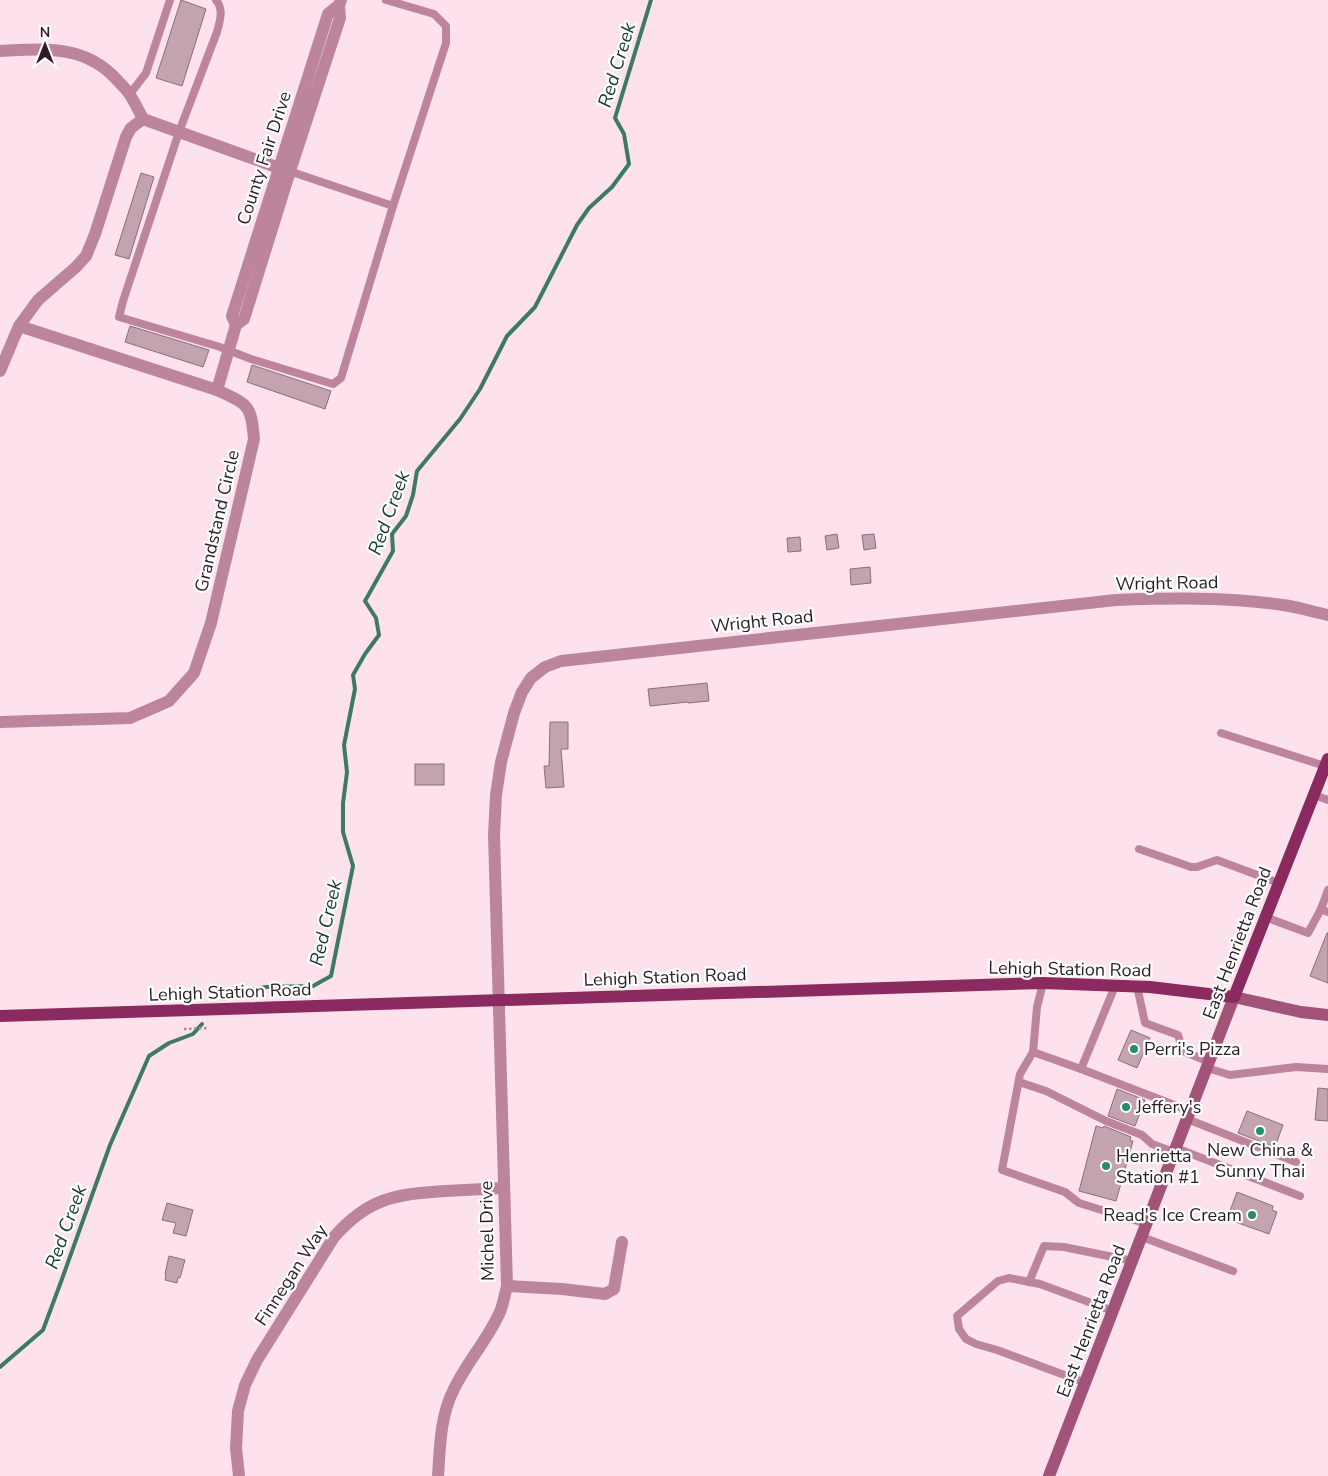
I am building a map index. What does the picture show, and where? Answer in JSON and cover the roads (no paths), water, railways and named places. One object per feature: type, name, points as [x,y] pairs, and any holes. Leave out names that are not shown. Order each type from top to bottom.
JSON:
[{"type":"main road","name":"East Henrietta Road","points":[[1049,1476],[1265,917],[1327,762]]},
{"type":"main road","name":"Lehigh Station Road","points":[[0,1016],[1043,983],[1137,986],[1234,997],[1301,1012],[1328,1014]]},
{"type":"street","name":"County Fair Drive","points":[[217,390],[236,325],[232,316],[284,170],[328,14],[340,3]]},
{"type":"street","points":[[0,51],[43,49],[77,54],[103,66],[113,75],[130,94],[143,119],[284,170]]},
{"type":"street","points":[[0,371],[19,326],[38,300],[86,256],[95,234],[126,137],[131,128],[143,119]]},
{"type":"street","name":"Grandstand Circle","points":[[0,722],[130,718],[169,701],[194,673],[211,623],[254,439],[252,417],[245,403],[217,390],[19,326]]},
{"type":"street","name":"Wright Road","points":[[498,1000],[494,835],[496,795],[501,762],[514,713],[522,692],[531,678],[545,667],[561,661],[627,653],[1116,600],[1200,599],[1247,601],[1284,605],[1328,615]]},
{"type":"street","name":"Michel Drive","points":[[438,1476],[441,1437],[447,1405],[454,1389],[500,1311],[507,1286],[498,1000]]},
{"type":"street","name":"Finnegan Way","points":[[238,1476],[236,1448],[238,1411],[245,1385],[257,1360],[334,1237],[345,1224],[372,1205],[400,1195],[504,1188]]},
{"type":"street","points":[[507,1286],[605,1294],[614,1289],[622,1242]]},
{"type":"lane","points":[[130,94],[146,73],[170,0]]},
{"type":"lane","points":[[216,0],[221,8],[217,32],[179,132],[119,317],[228,350],[251,360],[333,384],[341,378],[393,206],[446,43],[446,26],[434,14],[386,0]]},
{"type":"lane","points":[[284,170],[393,206]]},
{"type":"lane","points":[[1221,733],[1327,762]]},
{"type":"lane","points":[[1314,795],[1328,800]]},
{"type":"lane","points":[[1139,849],[1191,867],[1217,860],[1279,883]]},
{"type":"lane","points":[[1265,917],[1308,933],[1324,910],[1328,890]]},
{"type":"lane","points":[[1043,983],[1037,1007],[1034,1052],[1020,1074],[1002,1170],[1065,1192],[1079,1203],[1147,1224]]},
{"type":"lane","points":[[1081,1069],[1115,986]]},
{"type":"lane","points":[[1137,986],[1145,1022],[1178,1035],[1182,1051],[1230,1075],[1296,1067],[1328,1069]]},
{"type":"lane","points":[[1034,1052],[1081,1069],[1296,1162]]},
{"type":"lane","points":[[1019,1082],[1046,1091],[1106,1121],[1142,1135],[1152,1144],[1175,1150],[1300,1196]]},
{"type":"lane","points":[[1142,1237],[1233,1271]]},
{"type":"lane","points":[[1029,1282],[1044,1246],[1064,1247],[1133,1261]]},
{"type":"lane","points":[[1086,1383],[976,1344],[966,1338],[959,1329],[957,1316],[998,1281],[1008,1278],[1040,1284],[1113,1311]]},
{"type":"waterway","name":"Red Creek","points":[[224,999],[228,994],[266,987],[313,986],[331,976],[353,866],[343,832],[343,803],[347,772],[344,745],[355,689],[353,675],[379,635],[376,618],[365,601],[393,551],[392,534],[406,516],[413,495],[417,471],[460,419],[480,389],[507,336],[535,307],[577,225],[589,208],[612,187],[629,164],[624,134],[615,118],[651,0]]},
{"type":"waterway","name":"Red Creek","points":[[0,1367],[43,1330],[110,1145],[149,1056],[169,1043],[193,1034],[202,1024]]},
{"type":"place","name":"Perri's Pizza","points":[[1134,1049]]},
{"type":"place","name":"Jeffery's","points":[[1126,1107]]},
{"type":"place","name":"New China & Sunny Thai","points":[[1260,1131]]},
{"type":"place","name":"Henrietta Station #1","points":[[1106,1166]]},
{"type":"place","name":"Read's Ice Cream","points":[[1252,1215]]}]
